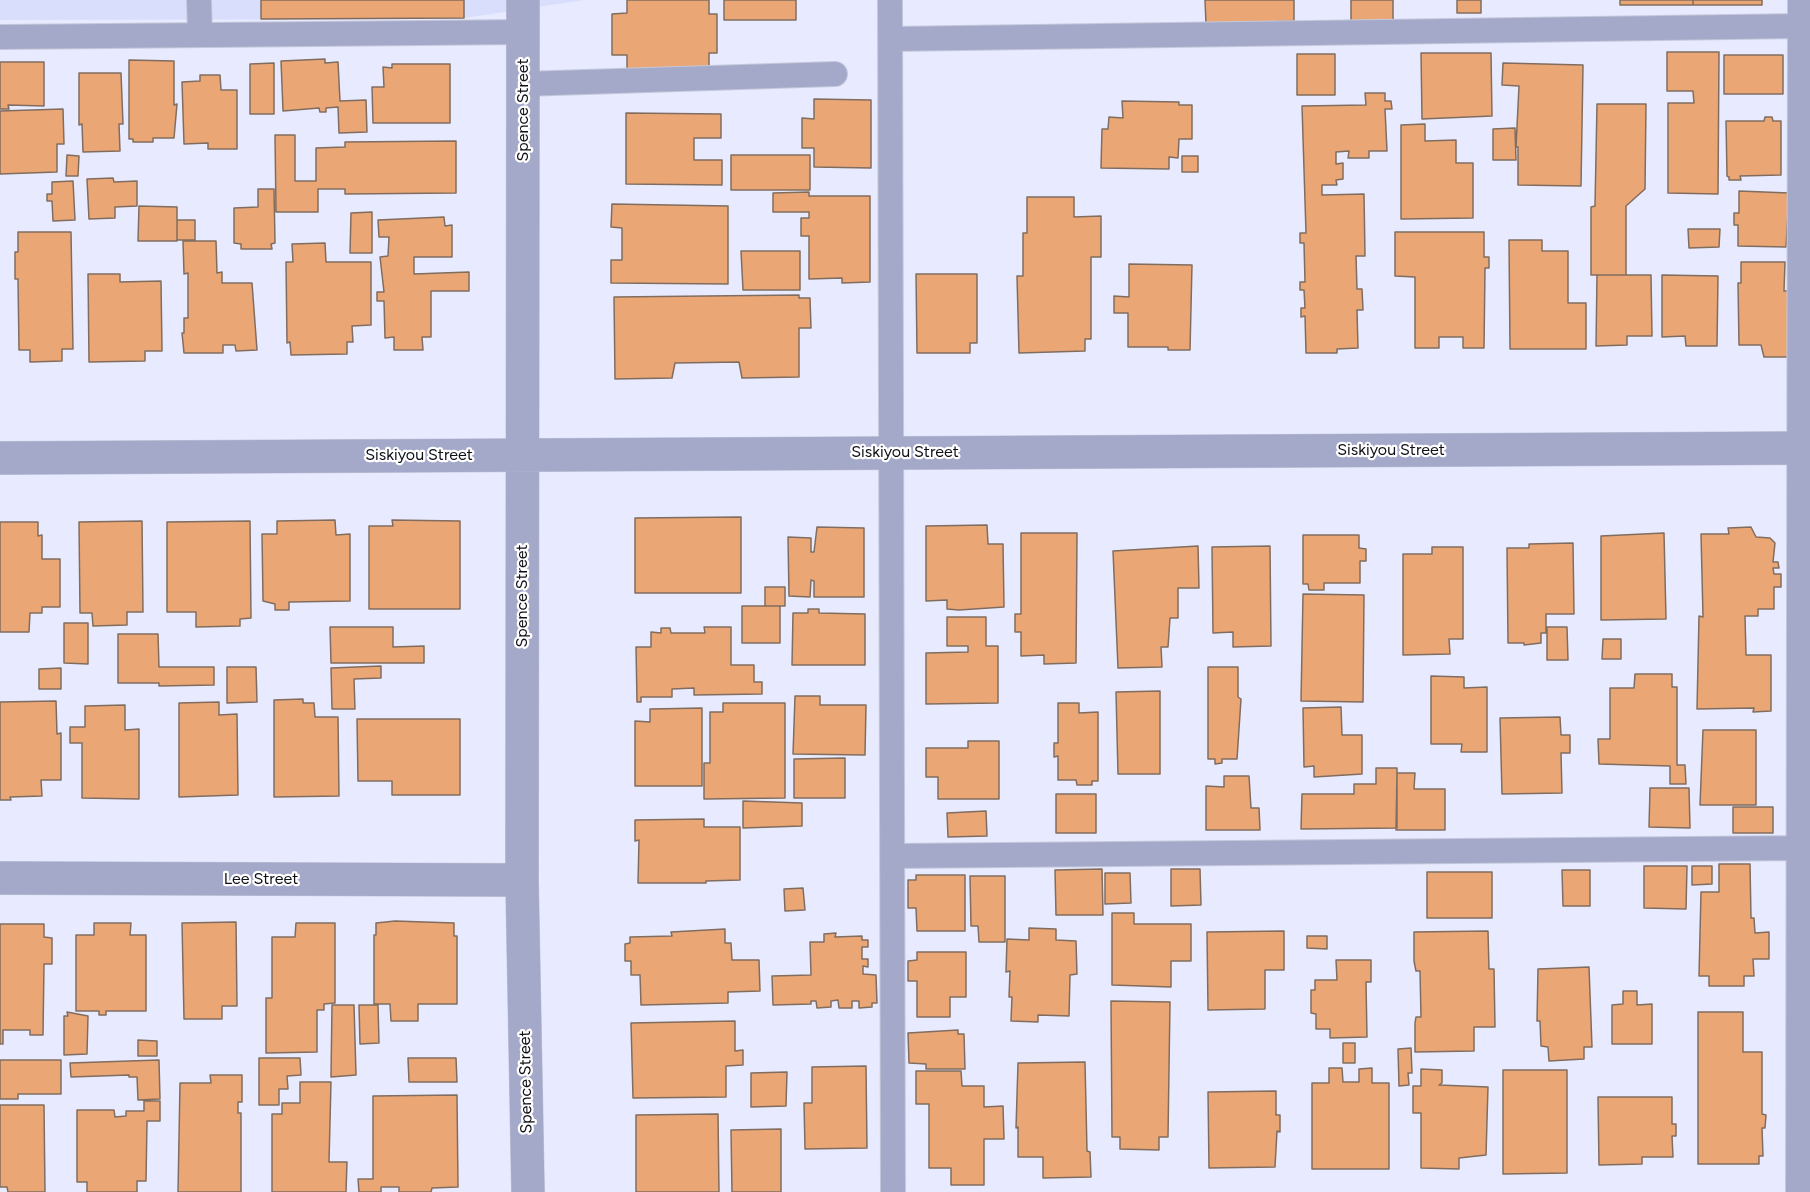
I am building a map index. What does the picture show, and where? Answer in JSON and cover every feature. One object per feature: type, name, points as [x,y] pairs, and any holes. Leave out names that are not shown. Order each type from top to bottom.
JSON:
[{"type":"street","name":"Spence Street","points":[[523,0],[522,880],[528,1192]]},
{"type":"street","name":"Siskiyou Street","points":[[0,458],[1806,448]]},
{"type":"street","name":"Lee Street","points":[[0,878],[522,880]]},
{"type":"lane","points":[[199,0],[200,35]]},
{"type":"lane","points":[[890,0],[893,1192]]},
{"type":"lane","points":[[1798,1192],[1806,448],[1800,0]]},
{"type":"lane","points":[[891,39],[1800,26]]},
{"type":"lane","points":[[0,37],[523,32]]},
{"type":"lane","points":[[523,84],[835,74]]},
{"type":"lane","points":[[892,856],[1800,848]]},
{"type":"shaded area","points":[[0,0],[584,0],[458,19],[0,20]]},
{"type":"building","points":[[261,0],[464,0],[464,18],[261,19]]},
{"type":"building","points":[[627,0],[709,0],[709,14],[717,14],[717,53],[709,53],[709,73],[627,73],[627,55],[612,55],[612,14],[627,13]]},
{"type":"building","points":[[724,0],[796,0],[796,20],[724,20]]},
{"type":"building","points":[[1205,0],[1294,0],[1294,21],[1206,24]]},
{"type":"building","points":[[1351,0],[1393,0],[1393,22],[1351,22]]},
{"type":"building","points":[[1457,0],[1481,0],[1481,13],[1457,13]]},
{"type":"building","points":[[1620,0],[1693,0],[1693,5],[1620,5]]},
{"type":"building","points":[[1693,0],[1762,0],[1762,5],[1693,5]]},
{"type":"building","points":[[1667,52],[1719,52],[1718,194],[1668,193],[1668,103],[1694,103],[1693,91],[1667,91]]},
{"type":"building","points":[[1421,53],[1491,53],[1492,116],[1422,119]]},
{"type":"building","points":[[1297,54],[1335,54],[1335,95],[1297,95]]},
{"type":"building","points":[[1724,55],[1783,55],[1783,94],[1724,94]]},
{"type":"building","points":[[325,59],[325,63],[338,62],[340,101],[366,100],[367,132],[339,133],[338,107],[326,108],[326,112],[320,112],[319,108],[283,111],[281,61]]},
{"type":"building","points":[[129,60],[174,61],[174,105],[177,104],[174,138],[153,138],[153,142],[133,142],[133,139],[129,139]]},
{"type":"building","points":[[0,62],[44,62],[44,106],[8,105],[9,109],[0,109]]},
{"type":"building","points":[[274,63],[274,114],[250,114],[250,64]]},
{"type":"building","points":[[1503,63],[1583,65],[1581,186],[1518,185],[1518,147],[1516,147],[1519,86],[1502,85]]},
{"type":"building","points":[[392,64],[450,64],[450,123],[373,123],[372,87],[384,87],[383,67],[392,68]]},
{"type":"building","points":[[79,73],[121,73],[123,124],[119,124],[120,151],[83,152],[82,124],[79,125]]},
{"type":"building","points":[[200,75],[220,75],[221,90],[237,90],[237,149],[208,149],[208,143],[184,144],[182,82],[200,81]]},
{"type":"building","points":[[1365,93],[1385,93],[1385,101],[1391,101],[1392,109],[1385,109],[1387,151],[1369,151],[1369,158],[1348,158],[1349,151],[1336,152],[1336,164],[1343,163],[1343,179],[1336,180],[1337,185],[1322,185],[1322,195],[1364,194],[1365,256],[1356,256],[1357,289],[1362,289],[1363,310],[1357,310],[1358,348],[1337,349],[1337,353],[1306,353],[1305,316],[1301,317],[1301,308],[1305,308],[1304,290],[1300,290],[1300,282],[1305,282],[1304,243],[1300,243],[1300,233],[1306,233],[1302,106],[1366,105]]},
{"type":"building","points":[[814,99],[871,100],[871,168],[814,167],[814,148],[802,148],[802,118],[814,119]]},
{"type":"building","points":[[1122,101],[1179,102],[1179,105],[1192,105],[1192,139],[1179,139],[1178,158],[1169,157],[1169,169],[1101,168],[1102,129],[1108,129],[1109,117],[1123,118]]},
{"type":"building","points":[[1597,104],[1646,104],[1645,189],[1626,206],[1626,275],[1591,275],[1591,207],[1595,206]]},
{"type":"building","points":[[63,109],[64,144],[57,144],[57,172],[0,174],[0,111]]},
{"type":"building","points":[[626,113],[721,114],[721,138],[694,138],[694,160],[722,160],[722,185],[626,184]]},
{"type":"building","points":[[1765,117],[1772,117],[1773,121],[1781,121],[1781,175],[1740,176],[1741,180],[1729,180],[1726,121],[1764,121]]},
{"type":"building","points":[[1425,124],[1425,141],[1456,140],[1456,163],[1473,163],[1473,218],[1401,219],[1401,125]]},
{"type":"building","points":[[1515,128],[1516,160],[1493,160],[1493,129]]},
{"type":"building","points":[[275,135],[295,135],[295,181],[316,181],[316,148],[345,147],[345,142],[456,141],[456,193],[345,194],[345,189],[318,189],[318,212],[276,212]]},
{"type":"building","points":[[67,155],[79,156],[78,176],[66,176]]},
{"type":"building","points":[[731,155],[810,155],[810,190],[731,190]]},
{"type":"building","points":[[1182,156],[1198,156],[1198,172],[1182,172]]},
{"type":"building","points":[[113,178],[114,182],[137,181],[137,206],[115,207],[115,218],[89,219],[87,179]]},
{"type":"building","points":[[73,181],[75,220],[53,221],[52,201],[47,201],[47,194],[52,194],[52,182]]},
{"type":"building","points":[[258,189],[274,189],[275,243],[271,244],[272,249],[241,249],[241,244],[234,243],[234,208],[258,207]]},
{"type":"building","points":[[1739,191],[1789,193],[1786,247],[1738,246],[1738,225],[1734,225],[1734,213],[1739,213]]},
{"type":"building","points":[[809,192],[809,196],[870,196],[870,282],[842,283],[842,278],[809,279],[809,236],[801,236],[801,218],[809,218],[809,212],[773,212],[773,193]]},
{"type":"building","points":[[1027,197],[1074,197],[1074,217],[1101,216],[1101,257],[1091,257],[1091,339],[1085,339],[1085,351],[1019,353],[1017,276],[1023,276],[1023,233],[1027,233]]},
{"type":"building","points":[[612,204],[728,206],[728,284],[611,283],[611,260],[622,260],[622,228],[611,227]]},
{"type":"building","points":[[139,206],[177,207],[177,241],[138,241]]},
{"type":"building","points":[[372,212],[372,253],[350,253],[351,213]]},
{"type":"building","points":[[444,217],[445,226],[452,225],[452,257],[414,257],[414,274],[469,272],[469,291],[431,291],[431,337],[422,337],[423,350],[394,350],[394,337],[385,338],[384,301],[377,301],[377,292],[384,292],[380,257],[388,256],[389,237],[379,237],[378,220]]},
{"type":"building","points":[[177,220],[195,220],[195,240],[177,240]]},
{"type":"building","points":[[1688,229],[1720,229],[1719,247],[1689,248]]},
{"type":"building","points":[[18,232],[71,232],[73,349],[62,349],[62,361],[30,362],[30,350],[19,350],[18,279],[15,279]]},
{"type":"building","points":[[1395,232],[1484,232],[1484,257],[1489,257],[1489,268],[1485,268],[1484,348],[1463,348],[1463,337],[1439,337],[1439,348],[1415,348],[1415,277],[1395,276]]},
{"type":"building","points":[[1509,240],[1542,240],[1542,251],[1568,251],[1568,303],[1586,303],[1586,349],[1510,349]]},
{"type":"building","points":[[183,241],[216,241],[217,273],[222,272],[222,283],[252,283],[257,350],[236,351],[235,345],[223,345],[223,353],[184,353],[182,333],[184,333],[184,318],[188,318],[188,273],[184,274]]},
{"type":"building","points":[[325,243],[326,262],[371,262],[371,325],[352,326],[353,342],[347,342],[347,354],[291,355],[290,342],[287,343],[286,262],[293,262],[292,244]]},
{"type":"building","points":[[741,251],[800,251],[800,290],[743,290]]},
{"type":"building","points":[[1741,262],[1785,262],[1784,291],[1791,291],[1789,357],[1764,357],[1761,345],[1739,345],[1738,283],[1741,283]]},
{"type":"building","points":[[1129,264],[1192,265],[1190,350],[1168,350],[1168,347],[1128,347],[1128,313],[1114,313],[1114,296],[1129,297]]},
{"type":"building","points":[[88,274],[120,274],[120,282],[161,281],[162,351],[145,351],[145,361],[89,362]]},
{"type":"building","points":[[916,274],[977,274],[977,343],[970,343],[970,353],[917,353]]},
{"type":"building","points":[[1597,275],[1651,275],[1652,336],[1627,336],[1627,345],[1596,346]]},
{"type":"building","points":[[1662,275],[1718,276],[1717,346],[1686,346],[1685,336],[1662,337]]},
{"type":"building","points":[[799,295],[799,298],[810,298],[811,328],[799,328],[799,377],[742,378],[739,362],[675,363],[672,378],[615,379],[614,297]]},
{"type":"building","points":[[741,517],[741,593],[635,593],[635,518]]},
{"type":"building","points":[[335,520],[336,535],[350,534],[350,601],[289,602],[289,610],[275,610],[275,604],[263,601],[262,534],[277,534],[277,521]]},
{"type":"building","points":[[392,520],[460,521],[460,609],[369,609],[369,526],[393,526]]},
{"type":"building","points":[[142,521],[143,612],[127,612],[127,625],[93,626],[92,613],[80,613],[79,522]]},
{"type":"building","points":[[250,521],[251,618],[240,619],[240,626],[196,627],[196,612],[167,612],[167,522]]},
{"type":"building","points":[[0,522],[38,522],[38,536],[42,535],[42,559],[60,559],[60,607],[42,607],[42,613],[30,613],[29,632],[0,632]]},
{"type":"building","points":[[987,525],[988,544],[1003,544],[1004,607],[959,610],[947,609],[947,600],[926,601],[926,526]]},
{"type":"building","points":[[817,527],[864,528],[864,597],[814,597],[814,581],[811,580],[810,597],[789,596],[788,537],[811,538],[811,552],[814,552]]},
{"type":"building","points":[[1751,527],[1756,537],[1770,538],[1775,543],[1773,562],[1778,562],[1779,568],[1773,568],[1774,574],[1781,574],[1781,587],[1774,587],[1774,609],[1758,609],[1758,616],[1745,616],[1746,655],[1771,655],[1771,711],[1753,712],[1754,708],[1697,709],[1699,616],[1703,617],[1701,534],[1729,534],[1728,528]]},
{"type":"building","points":[[1021,533],[1077,533],[1076,663],[1044,664],[1044,655],[1021,656],[1021,632],[1015,632],[1015,614],[1021,614]]},
{"type":"building","points":[[1664,533],[1666,619],[1601,620],[1601,536]]},
{"type":"building","points":[[1303,535],[1359,535],[1359,548],[1366,549],[1366,561],[1360,561],[1360,583],[1324,583],[1324,590],[1309,590],[1308,584],[1303,584]]},
{"type":"building","points":[[1573,543],[1574,614],[1546,614],[1546,633],[1541,633],[1541,643],[1524,645],[1524,643],[1508,643],[1507,548],[1529,548],[1529,544]]},
{"type":"building","points":[[1198,546],[1199,588],[1178,588],[1178,618],[1170,618],[1168,647],[1161,647],[1162,667],[1118,668],[1113,551]]},
{"type":"building","points":[[1270,546],[1271,646],[1233,647],[1233,632],[1213,633],[1212,547]]},
{"type":"building","points":[[1432,547],[1463,547],[1463,639],[1449,639],[1450,654],[1403,655],[1403,554],[1432,554]]},
{"type":"building","points":[[765,587],[785,587],[785,606],[765,606]]},
{"type":"building","points":[[1303,594],[1364,595],[1363,702],[1301,701]]},
{"type":"building","points":[[742,606],[780,606],[780,643],[742,643]]},
{"type":"building","points":[[808,609],[819,609],[819,613],[865,614],[865,665],[792,665],[793,613],[808,613]]},
{"type":"building","points":[[947,617],[986,617],[986,646],[998,646],[998,703],[926,704],[926,653],[968,652],[968,646],[947,646]]},
{"type":"building","points":[[64,623],[88,623],[88,664],[64,663]]},
{"type":"building","points":[[330,627],[393,627],[393,647],[424,646],[424,663],[331,663]]},
{"type":"building","points":[[704,627],[731,627],[731,665],[754,665],[754,682],[762,682],[762,694],[694,695],[694,688],[672,689],[672,697],[641,697],[641,702],[637,702],[636,647],[651,647],[651,632],[661,633],[661,628],[670,628],[671,633],[705,633]]},
{"type":"building","points":[[1547,627],[1567,627],[1568,660],[1547,660]]},
{"type":"building","points":[[118,634],[158,634],[159,667],[214,667],[214,685],[159,686],[159,683],[118,683]]},
{"type":"building","points":[[1603,639],[1621,639],[1621,659],[1602,659]]},
{"type":"building","points":[[381,666],[381,678],[354,679],[355,709],[332,709],[331,668]]},
{"type":"building","points":[[227,667],[256,667],[257,702],[227,703]]},
{"type":"building","points":[[1208,667],[1238,667],[1238,697],[1241,699],[1237,759],[1222,759],[1222,763],[1215,764],[1215,759],[1208,759]]},
{"type":"building","points":[[61,668],[61,689],[39,689],[39,669]]},
{"type":"building","points":[[1635,674],[1672,674],[1672,687],[1677,687],[1677,765],[1685,765],[1686,784],[1670,784],[1670,766],[1599,764],[1598,739],[1610,739],[1610,688],[1634,688]]},
{"type":"building","points":[[1431,676],[1464,677],[1464,688],[1487,687],[1487,752],[1461,752],[1462,744],[1431,744]]},
{"type":"building","points":[[1160,691],[1160,774],[1118,774],[1116,692]]},
{"type":"building","points":[[795,696],[820,696],[820,705],[866,705],[865,755],[793,754]]},
{"type":"building","points":[[303,699],[303,703],[314,703],[315,717],[338,717],[339,796],[274,797],[274,700]]},
{"type":"building","points":[[56,701],[57,734],[61,733],[61,780],[41,780],[42,796],[10,797],[11,800],[0,800],[0,702]]},
{"type":"building","points":[[219,702],[219,715],[237,714],[238,795],[179,797],[179,703]]},
{"type":"building","points":[[723,703],[785,703],[785,798],[704,799],[704,763],[710,763],[710,712],[723,712]]},
{"type":"building","points":[[1058,703],[1079,703],[1079,713],[1098,712],[1098,781],[1092,781],[1092,785],[1077,785],[1076,780],[1058,780],[1058,756],[1054,757],[1054,743],[1058,743]]},
{"type":"building","points":[[125,705],[125,730],[139,729],[139,799],[82,798],[82,743],[70,743],[70,727],[85,727],[85,706]]},
{"type":"building","points":[[1341,707],[1342,735],[1362,735],[1362,774],[1314,777],[1314,766],[1304,767],[1303,708]]},
{"type":"building","points":[[702,708],[702,786],[635,786],[635,721],[650,722],[650,709]]},
{"type":"building","points":[[1560,717],[1561,735],[1570,735],[1570,753],[1561,753],[1562,793],[1502,794],[1500,718]]},
{"type":"building","points":[[357,719],[460,719],[460,795],[392,795],[392,781],[358,781]]},
{"type":"building","points":[[1703,730],[1756,730],[1756,805],[1700,805]]},
{"type":"building","points":[[968,741],[999,741],[999,799],[938,799],[938,777],[926,777],[926,748],[968,748]]},
{"type":"building","points":[[845,758],[845,798],[794,798],[794,759]]},
{"type":"building","points":[[1376,768],[1397,768],[1397,828],[1301,829],[1302,794],[1354,794],[1354,784],[1376,784]]},
{"type":"building","points":[[1397,773],[1415,773],[1414,789],[1445,789],[1445,830],[1396,830]]},
{"type":"building","points":[[1224,776],[1249,776],[1251,808],[1259,808],[1260,830],[1206,830],[1206,786],[1224,787]]},
{"type":"building","points":[[1650,788],[1689,788],[1690,828],[1649,827]]},
{"type":"building","points":[[1056,794],[1096,794],[1096,833],[1056,833]]},
{"type":"building","points":[[743,801],[802,803],[802,826],[743,828]]},
{"type":"building","points":[[1733,807],[1773,807],[1773,833],[1733,833]]},
{"type":"building","points":[[986,811],[987,836],[948,837],[947,813]]},
{"type":"building","points":[[704,819],[704,827],[740,827],[740,880],[706,881],[706,883],[638,883],[639,840],[635,841],[635,820]]},
{"type":"building","points":[[1719,864],[1750,864],[1751,918],[1754,918],[1755,933],[1769,932],[1769,959],[1753,959],[1754,976],[1744,976],[1744,986],[1709,986],[1709,976],[1699,976],[1701,892],[1719,892]]},
{"type":"building","points":[[1644,866],[1687,866],[1686,909],[1644,908]]},
{"type":"building","points":[[1692,866],[1712,866],[1712,884],[1692,885]]},
{"type":"building","points":[[1102,869],[1103,915],[1056,915],[1055,870]]},
{"type":"building","points":[[1171,869],[1200,869],[1201,905],[1171,906]]},
{"type":"building","points":[[1562,870],[1590,870],[1590,906],[1563,906]]},
{"type":"building","points":[[1427,872],[1492,872],[1492,918],[1427,918]]},
{"type":"building","points":[[1105,873],[1130,873],[1131,903],[1105,904]]},
{"type":"building","points":[[916,875],[965,875],[965,931],[917,931],[916,908],[908,908],[908,880],[916,880]]},
{"type":"building","points":[[970,876],[1005,876],[1005,942],[979,942],[978,926],[971,926]]},
{"type":"building","points":[[803,888],[805,910],[785,911],[784,889]]},
{"type":"building","points":[[1112,913],[1134,913],[1134,924],[1191,924],[1191,961],[1171,961],[1171,987],[1112,985]]},
{"type":"building","points":[[395,921],[454,923],[454,936],[457,936],[457,1004],[418,1004],[418,1021],[391,1021],[390,1004],[374,1004],[376,923]]},
{"type":"building","points":[[236,922],[237,1006],[222,1006],[222,1019],[184,1019],[182,923]]},
{"type":"building","points":[[94,923],[131,923],[130,935],[146,935],[146,1011],[106,1011],[106,1015],[99,1015],[99,1011],[76,1011],[76,935],[94,935]]},
{"type":"building","points":[[296,923],[335,923],[335,1003],[324,1004],[324,1010],[317,1010],[317,1052],[266,1053],[266,998],[272,998],[272,937],[295,937]]},
{"type":"building","points":[[0,924],[44,924],[44,937],[52,938],[52,964],[44,964],[43,1035],[30,1035],[30,1030],[3,1030],[3,1044],[0,1044]]},
{"type":"building","points":[[1029,928],[1056,929],[1056,940],[1076,941],[1077,974],[1070,975],[1069,1016],[1038,1015],[1038,1022],[1011,1021],[1010,971],[1006,972],[1007,939],[1029,940]]},
{"type":"building","points":[[725,929],[725,943],[731,943],[732,960],[759,960],[760,991],[728,992],[728,1003],[641,1005],[640,975],[631,975],[631,961],[625,961],[625,944],[630,943],[630,937],[672,936],[671,932]]},
{"type":"building","points":[[1284,931],[1284,970],[1265,970],[1265,1009],[1208,1010],[1207,932]]},
{"type":"building","points":[[1488,931],[1489,969],[1494,969],[1495,1027],[1474,1027],[1474,1051],[1415,1052],[1416,1017],[1421,1017],[1420,971],[1416,971],[1414,961],[1414,932]]},
{"type":"building","points":[[836,933],[835,937],[862,936],[862,940],[868,940],[868,947],[862,947],[862,959],[868,959],[868,967],[863,966],[863,974],[876,975],[877,1003],[872,1003],[872,1007],[859,1008],[859,1001],[852,1001],[852,1008],[839,1008],[838,1000],[831,1001],[831,1007],[817,1008],[816,1001],[811,1001],[811,1004],[773,1005],[772,976],[811,975],[810,942],[824,942],[824,934]]},
{"type":"building","points":[[1307,936],[1327,936],[1327,949],[1307,948]]},
{"type":"building","points":[[917,952],[966,952],[966,997],[950,997],[950,1017],[917,1017],[917,981],[908,981],[908,961],[917,960]]},
{"type":"building","points":[[1336,960],[1371,960],[1371,982],[1366,982],[1367,1037],[1330,1038],[1330,1029],[1316,1029],[1316,1014],[1311,1013],[1311,990],[1315,990],[1315,980],[1337,980]]},
{"type":"building","points":[[1589,967],[1592,1047],[1584,1047],[1584,1059],[1549,1061],[1548,1047],[1541,1046],[1540,1021],[1537,1021],[1538,969]]},
{"type":"building","points":[[1623,991],[1637,991],[1637,1005],[1652,1004],[1652,1044],[1612,1044],[1612,1005],[1623,1004]]},
{"type":"building","points":[[1111,1001],[1170,1002],[1168,1137],[1159,1137],[1159,1150],[1120,1149],[1120,1137],[1112,1137]]},
{"type":"building","points":[[332,1005],[354,1005],[356,1075],[331,1077]]},
{"type":"building","points":[[359,1005],[378,1005],[379,1043],[360,1044]]},
{"type":"building","points":[[67,1012],[88,1016],[87,1054],[64,1055],[64,1016],[68,1016]]},
{"type":"building","points":[[1698,1012],[1743,1012],[1743,1052],[1762,1052],[1762,1114],[1766,1115],[1765,1128],[1762,1128],[1763,1156],[1759,1156],[1759,1164],[1698,1164]]},
{"type":"building","points":[[735,1021],[735,1051],[743,1050],[743,1065],[726,1066],[726,1097],[633,1098],[631,1023]]},
{"type":"building","points":[[958,1030],[958,1034],[964,1034],[965,1069],[926,1069],[926,1064],[909,1063],[908,1033]]},
{"type":"building","points":[[138,1040],[157,1041],[157,1056],[138,1056]]},
{"type":"building","points":[[1343,1043],[1355,1043],[1355,1063],[1343,1063]]},
{"type":"building","points":[[1411,1048],[1412,1073],[1408,1073],[1409,1085],[1399,1086],[1398,1049]]},
{"type":"building","points":[[259,1058],[300,1058],[301,1075],[287,1076],[288,1089],[279,1089],[279,1105],[259,1105]]},
{"type":"building","points":[[408,1058],[456,1058],[457,1082],[409,1082]]},
{"type":"building","points":[[0,1060],[61,1060],[61,1094],[18,1094],[18,1099],[0,1099]]},
{"type":"building","points":[[159,1060],[160,1099],[138,1100],[137,1077],[129,1077],[129,1075],[71,1077],[70,1063]]},
{"type":"building","points":[[1085,1062],[1087,1151],[1090,1152],[1091,1177],[1043,1178],[1043,1157],[1018,1157],[1018,1127],[1016,1128],[1018,1063]]},
{"type":"building","points":[[866,1066],[867,1148],[805,1149],[804,1103],[812,1103],[812,1067]]},
{"type":"building","points":[[1329,1068],[1342,1068],[1343,1082],[1359,1082],[1359,1069],[1372,1068],[1372,1083],[1389,1083],[1389,1169],[1312,1169],[1312,1083],[1329,1083]]},
{"type":"building","points":[[1421,1069],[1442,1070],[1442,1083],[1439,1085],[1488,1087],[1486,1155],[1459,1158],[1459,1169],[1421,1168],[1421,1113],[1413,1113],[1413,1086],[1421,1086]]},
{"type":"building","points":[[1503,1070],[1567,1070],[1567,1173],[1503,1174]]},
{"type":"building","points":[[916,1071],[961,1071],[962,1086],[984,1086],[984,1107],[1003,1106],[1004,1139],[984,1139],[984,1185],[951,1185],[951,1168],[929,1168],[929,1104],[916,1104]]},
{"type":"building","points":[[787,1072],[786,1106],[751,1107],[751,1073]]},
{"type":"building","points":[[210,1075],[242,1075],[242,1102],[238,1102],[238,1113],[241,1113],[241,1192],[178,1192],[180,1083],[211,1083]]},
{"type":"building","points":[[300,1082],[331,1082],[329,1162],[347,1162],[346,1192],[272,1192],[272,1114],[282,1114],[282,1103],[300,1103]]},
{"type":"building","points":[[1276,1091],[1276,1115],[1280,1115],[1280,1132],[1277,1131],[1275,1167],[1209,1168],[1208,1092]]},
{"type":"building","points":[[457,1095],[458,1187],[432,1188],[431,1192],[399,1192],[399,1187],[381,1187],[381,1192],[359,1192],[358,1179],[373,1179],[373,1096]]},
{"type":"building","points":[[1598,1097],[1672,1097],[1672,1124],[1676,1124],[1676,1136],[1672,1136],[1673,1157],[1642,1157],[1642,1164],[1599,1165]]},
{"type":"building","points":[[144,1101],[160,1101],[160,1121],[147,1121],[146,1181],[137,1181],[137,1192],[87,1192],[87,1182],[77,1182],[77,1110],[114,1110],[115,1117],[126,1116],[126,1111],[144,1111]]},
{"type":"building","points":[[0,1105],[44,1105],[45,1192],[8,1192],[7,1187],[0,1187]]},
{"type":"building","points":[[718,1114],[719,1192],[636,1192],[636,1115]]},
{"type":"building","points":[[781,1129],[781,1192],[732,1192],[731,1130]]}]
